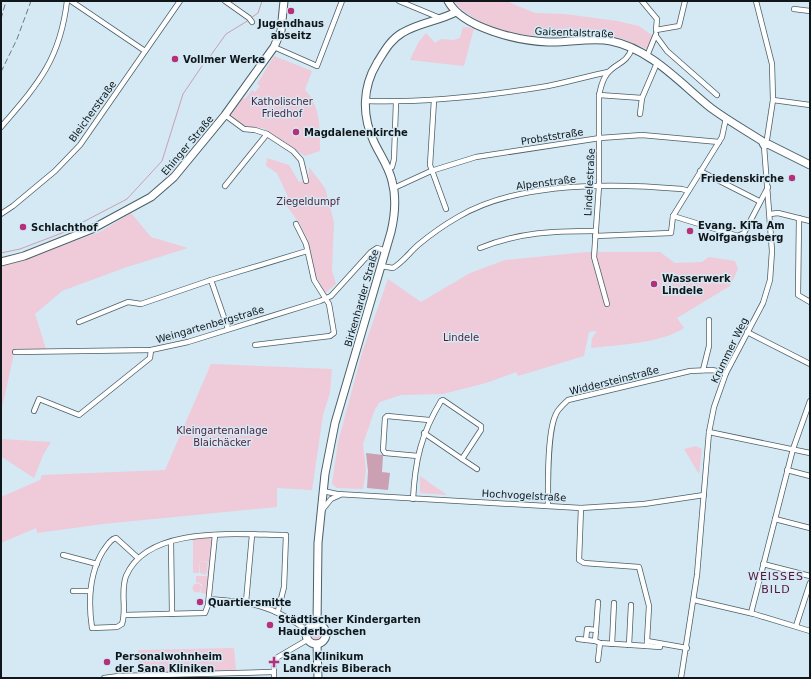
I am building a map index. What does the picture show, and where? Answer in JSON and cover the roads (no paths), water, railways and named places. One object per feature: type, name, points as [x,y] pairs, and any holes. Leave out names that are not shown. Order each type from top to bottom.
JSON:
[{"type":"main road","name":"Ehinger Straße","points":[[1,262],[24,256],[92,229],[151,197],[174,177],[224,115],[274,48],[281,31],[284,1]]},
{"type":"main road","points":[[440,18],[448,2]]},
{"type":"main road","name":"Gaisentalstraße","points":[[448,2],[456,12],[472,22],[496,32],[517,38],[548,42],[611,41],[632,48],[657,63],[726,118],[765,142],[810,165]]},
{"type":"main road","name":"Birkenharder Straße","points":[[318,678],[317,644],[323,641],[325,635],[322,627],[317,625],[316,569],[323,491],[335,423],[386,251],[395,211],[394,188],[388,169],[374,143],[366,123],[365,101],[368,84],[374,67],[388,45],[403,32],[456,12]]},
{"type":"main road","points":[[317,625],[311,626],[307,630],[307,640],[317,644]]},
{"type":"street","points":[[1,127],[35,88],[46,70],[62,32],[66,1]]},
{"type":"street","points":[[71,1],[145,51]]},
{"type":"street","name":"Bleicherstraße","points":[[1,214],[13,206],[55,171],[80,145],[180,1]]},
{"type":"street","points":[[225,1],[249,18],[252,22]]},
{"type":"street","points":[[274,48],[317,66],[342,1]]},
{"type":"street","points":[[400,1],[440,18]]},
{"type":"street","points":[[642,1],[657,19],[656,33],[647,56]]},
{"type":"street","points":[[656,33],[679,26],[684,1]]},
{"type":"street","name":"Krummer Weg","points":[[681,678],[694,600],[700,549],[709,432],[715,402],[726,372],[763,303],[770,280],[772,251],[765,142],[773,100],[771,56],[756,1]]},
{"type":"street","points":[[794,9],[810,11]]},
{"type":"street","points":[[656,33],[667,51],[717,95]]},
{"type":"street","points":[[365,101],[396,102],[434,100],[550,85],[608,72],[627,59],[632,48]]},
{"type":"street","points":[[640,114],[642,98],[657,63]]},
{"type":"street","name":"Lindelestraße","points":[[607,304],[594,257],[599,186],[599,95],[602,83],[608,72]]},
{"type":"street","points":[[599,95],[642,98]]},
{"type":"street","points":[[434,100],[431,171],[446,209]]},
{"type":"street","points":[[773,100],[810,105]]},
{"type":"street","points":[[388,169],[392,167],[394,159],[396,102]]},
{"type":"street","points":[[224,115],[244,129],[255,130],[267,134],[284,145],[301,160],[306,181]]},
{"type":"street","points":[[480,248],[500,240],[545,231],[595,234],[671,234],[673,216],[719,142],[726,118]]},
{"type":"street","points":[[225,186],[267,134]]},
{"type":"street","name":"Probststraße","points":[[394,188],[431,171],[476,157],[600,138],[642,135],[719,142]]},
{"type":"street","points":[[700,172],[760,201]]},
{"type":"street","name":"Alpenstraße","points":[[381,266],[389,268],[397,266],[434,233],[464,213],[492,201],[530,192],[599,186],[630,185],[682,189],[688,191]]},
{"type":"street","points":[[673,216],[738,236],[744,233],[768,186]]},
{"type":"street","points":[[770,214],[778,213],[810,221]]},
{"type":"street","points":[[799,218],[798,295],[810,302]]},
{"type":"street","points":[[255,345],[331,336],[334,331],[329,304],[314,280],[303,236],[296,224]]},
{"type":"street","name":"Weingartenbergstraße","points":[[15,352],[151,350],[228,329],[326,299],[342,285],[371,252],[377,248],[386,251]]},
{"type":"street","points":[[79,322],[128,302],[141,304],[211,280],[307,252]]},
{"type":"street","points":[[211,280],[228,329]]},
{"type":"street","points":[[703,370],[709,346],[709,320]]},
{"type":"street","points":[[747,332],[810,364]]},
{"type":"street","points":[[34,411],[39,399],[79,415],[150,358],[151,350]]},
{"type":"street","name":"Widdersteinstraße","points":[[548,506],[548,480],[552,424],[556,412],[568,400],[690,371],[703,370],[726,372]]},
{"type":"street","points":[[414,498],[418,456],[424,433],[429,420],[443,400],[481,426],[481,430],[462,459]]},
{"type":"street","points":[[751,613],[788,470],[792,449],[810,401]]},
{"type":"street","points":[[418,456],[386,453],[383,450],[385,418],[387,416],[429,420]]},
{"type":"street","points":[[709,432],[810,453]]},
{"type":"street","points":[[424,433],[477,469]]},
{"type":"street","points":[[788,470],[810,476]]},
{"type":"street","name":"Hochvogelstraße","points":[[323,491],[342,494],[581,508],[644,504],[704,495]]},
{"type":"street","points":[[321,512],[324,506],[331,499],[342,494]]},
{"type":"street","points":[[581,508],[579,560],[584,563],[639,567],[649,606],[647,644]]},
{"type":"street","points":[[775,519],[810,528]]},
{"type":"street","points":[[124,615],[205,613],[208,610],[215,535]]},
{"type":"street","points":[[138,558],[121,542],[114,538],[105,548],[96,564],[90,591],[92,628],[121,626],[124,615],[123,587],[130,568],[138,558],[146,552],[171,542],[191,537],[215,535],[286,535],[284,587],[278,611]]},
{"type":"street","points":[[246,602],[252,535]]},
{"type":"street","points":[[171,542],[172,614]]},
{"type":"street","points":[[63,555],[96,564]]},
{"type":"street","points":[[763,564],[810,576]]},
{"type":"street","points":[[796,626],[810,583]]},
{"type":"street","points":[[73,590],[90,591]]},
{"type":"street","points":[[209,599],[246,602],[278,611],[307,630]]},
{"type":"street","points":[[694,600],[751,613],[810,631]]},
{"type":"street","points":[[598,602],[596,630],[598,660]]},
{"type":"street","points":[[612,644],[614,603]]},
{"type":"street","points":[[629,645],[631,605]]},
{"type":"street","points":[[586,640],[587,629],[596,630]]},
{"type":"street","points":[[578,639],[629,645],[660,642],[660,644],[687,648]]},
{"type":"street","points":[[274,678],[274,662],[278,657],[307,640]]},
{"type":"street","points":[[104,678],[273,672]]},
{"type":"waterway","points":[[251,18],[258,13],[262,1]]},
{"type":"waterway","points":[[206,62],[226,34],[249,20]]},
{"type":"waterway","points":[[1,253],[20,249],[62,233],[127,199],[162,161],[183,94],[202,66]]},
{"type":"railway","points":[[1,19],[6,1]]},
{"type":"railway","points":[[1,72],[17,39],[31,1]]},
{"type":"place","name":"Jugendhaus abseitz","points":[[291,11]]},
{"type":"place","name":"Vollmer Werke","points":[[175,59]]},
{"type":"place","name":"Magdalenenkirche","points":[[296,132]]},
{"type":"place","name":"Friedenskirche","points":[[792,178]]},
{"type":"place","name":"Schlachthof","points":[[23,227]]},
{"type":"place","name":"Evang. KiTa Am Wolfgangsberg","points":[[690,231]]},
{"type":"place","name":"Wasserwerk Lindele","points":[[654,284]]},
{"type":"place","name":"Quartiersmitte","points":[[200,602]]},
{"type":"place","name":"Städtischer Kindergarten Hauderboschen","points":[[270,625]]},
{"type":"place","name":"Personalwohnheim der Sana Kliniken","points":[[107,662]]},
{"type":"place","name":"Sana Klinikum Landkreis Biberach","points":[[274,662]]},
{"type":"district","name":"WEISSES BILD","points":[[776,582]]},
{"type":"park label","name":"Katholischer Friedhof","points":[[282,106]]},
{"type":"park label","name":"Ziegeldumpf","points":[[308,201]]},
{"type":"park label","name":"Lindele","points":[[461,337]]},
{"type":"park label","name":"Kleingartenanlage Blaichäcker","points":[[222,436]]}]
